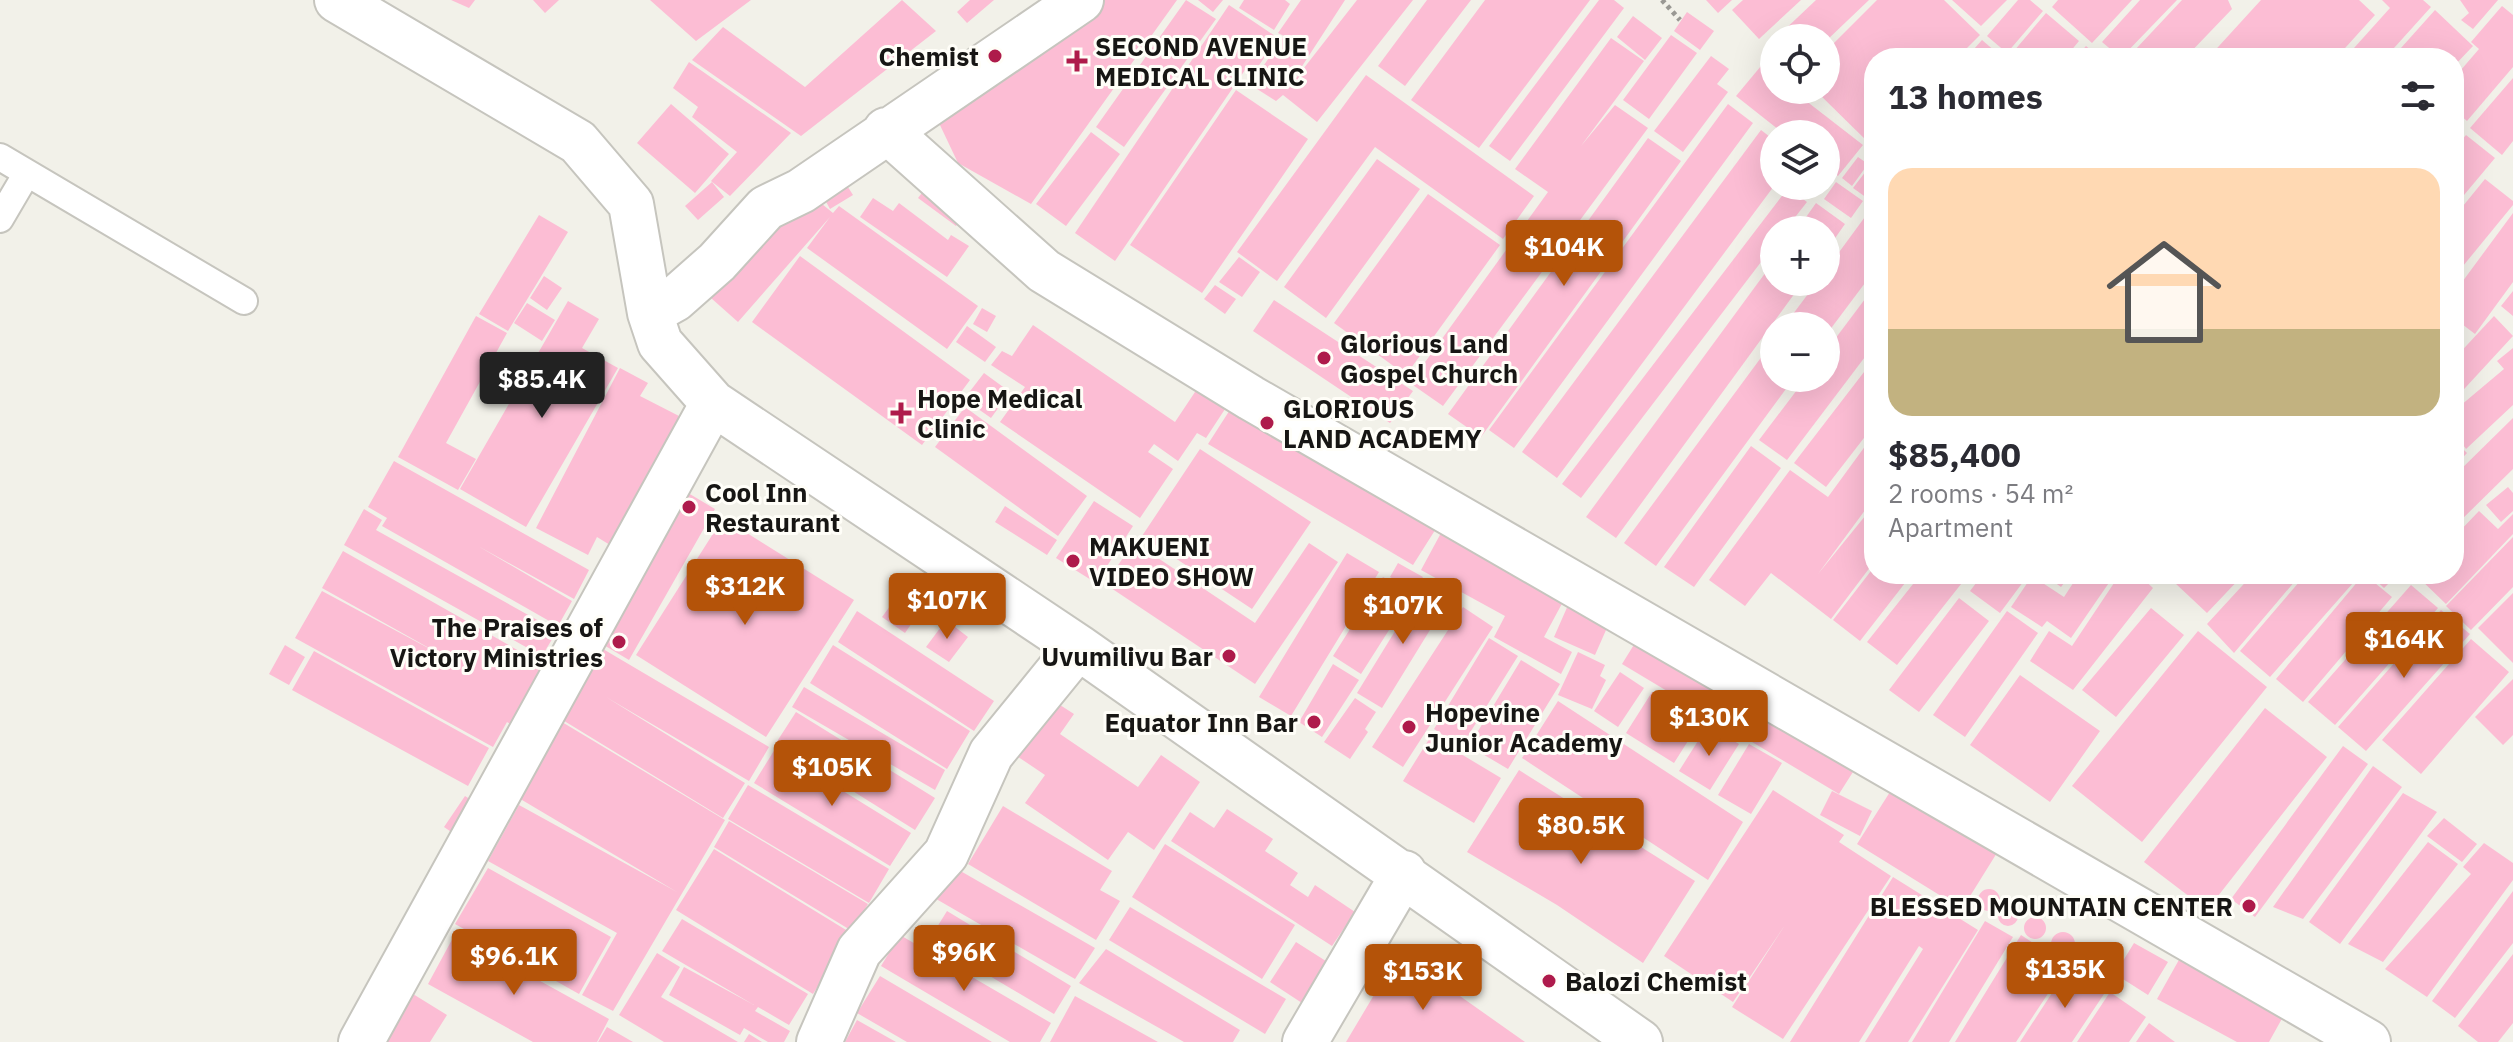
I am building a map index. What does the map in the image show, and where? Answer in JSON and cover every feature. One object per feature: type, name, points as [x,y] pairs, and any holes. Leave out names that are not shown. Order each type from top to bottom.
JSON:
[{"type":"street","points":[[337,0],[578,142],[631,204],[650,313],[660,343],[713,403],[1078,647],[1404,873],[1640,1042]]},
{"type":"street","points":[[650,313],[675,299],[717,262],[766,208],[801,191],[886,130],[1081,0]]},
{"type":"street","points":[[886,130],[1057,279],[1251,398],[2368,1042]]},
{"type":"street","points":[[361,1042],[713,403]]},
{"type":"street","points":[[819,1042],[859,951],[946,854],[991,754],[1078,647]]},
{"type":"street","points":[[1305,1042],[1404,873]]},
{"type":"lane","points":[[0,157],[244,301]]},
{"type":"lane","points":[[0,219],[27,173]]},
{"type":"path","points":[[1662,0],[1680,20]]},
{"type":"building","points":[[451,0],[475,0],[469,8]]},
{"type":"building","points":[[533,0],[559,0],[545,13]]},
{"type":"building","points":[[650,0],[751,0],[696,41]]},
{"type":"building","points":[[902,0],[936,31],[801,136],[692,60],[723,27],[805,87]]},
{"type":"building","points":[[970,0],[994,0],[967,23],[957,12]]},
{"type":"building","name":"SECOND AVENUE MEDICAL CLINIC","points":[[1100,0],[1177,0],[1031,204],[958,163],[939,123]]},
{"type":"building","points":[[1186,0],[1216,19],[1124,147],[1096,127]]},
{"type":"building","points":[[1198,0],[1223,0],[1213,12]]},
{"type":"building","points":[[1244,0],[1285,0],[1290,4],[1274,30],[1239,8]]},
{"type":"building","points":[[1301,0],[1345,0],[1286,91],[1357,0],[1413,0],[1317,122],[1283,95],[1276,101],[1246,82],[1250,75],[1255,78],[1284,36],[1278,33]]},
{"type":"building","points":[[1427,0],[1471,0],[1405,86],[1378,66]]},
{"type":"building","points":[[1485,0],[1590,0],[1479,148],[1411,100]]},
{"type":"building","points":[[1599,0],[1614,0],[1624,8],[1510,161],[1489,146]]},
{"type":"building","points":[[1706,0],[1732,0],[1718,13]]},
{"type":"building","points":[[1743,0],[1801,0],[1775,24],[1760,24],[1759,39],[1732,10]]},
{"type":"building","points":[[1816,0],[1869,0],[1840,28],[1840,24],[1791,24]]},
{"type":"building","points":[[1877,0],[1944,0],[1980,35],[1967,48],[1864,48],[1864,138],[1829,104],[1840,104],[1840,37]]},
{"type":"building","points":[[1952,0],[2007,0],[1981,26]]},
{"type":"building","points":[[2018,0],[2030,0],[2043,11],[2011,48],[2001,48],[1987,36]]},
{"type":"building","points":[[2058,0],[2132,0],[2092,43],[2052,7]]},
{"type":"building","points":[[2140,0],[2177,0],[2131,48],[2109,48],[2102,42]]},
{"type":"building","points":[[2182,0],[2228,0],[2232,9],[2195,48],[2137,48]]},
{"type":"building","points":[[2261,0],[2359,0],[2375,15],[2345,48],[2217,48]]},
{"type":"building","points":[[2382,0],[2423,0],[2431,7],[2394,48],[2354,48],[2390,8]]},
{"type":"building","points":[[2460,0],[2498,0],[2473,29],[2461,20],[2469,13]]},
{"type":"building","points":[[1229,5],[1278,38],[1255,71],[1247,67],[1115,261],[1075,233]]},
{"type":"building","points":[[2502,6],[2513,15],[2513,67],[2467,121],[2464,118],[2464,66],[2479,49],[2471,42]]},
{"type":"building","points":[[2435,10],[2473,46],[2464,55],[2464,48],[2401,48]]},
{"type":"building","points":[[1687,12],[1714,31],[1700,50],[1674,31]]},
{"type":"building","points":[[2046,13],[2079,41],[2073,48],[2016,48]]},
{"type":"building","points":[[1633,16],[1662,38],[1645,60],[1617,37]]},
{"type":"building","points":[[1671,35],[1697,53],[1649,119],[1623,100]]},
{"type":"building","points":[[1611,38],[1644,61],[1581,146],[1615,105],[1648,128],[1443,406],[1410,383],[1548,192],[1515,169]]},
{"type":"building","points":[[1982,40],[1991,48],[1975,48]]},
{"type":"building","points":[[1711,56],[1729,69],[1717,84],[1728,92],[1683,152],[1654,131]]},
{"type":"building","points":[[689,62],[791,133],[730,196],[711,181],[737,152],[692,117],[698,107],[673,88]]},
{"type":"building","points":[[1760,67],[1760,104],[1810,104],[1831,120],[1766,120],[1736,96]]},
{"type":"building","points":[[1366,75],[1534,196],[1503,239],[1375,147],[1277,281],[1237,252]]},
{"type":"building","points":[[2513,78],[2513,141],[2502,155],[2470,128]]},
{"type":"building","points":[[1236,90],[1308,139],[1202,293],[1130,245]]},
{"type":"building","points":[[671,104],[729,154],[695,193],[637,143]]},
{"type":"building","points":[[1728,104],[1753,123],[1514,448],[1489,430]]},
{"type":"building","points":[[1840,127],[1863,145],[1840,174]]},
{"type":"building","points":[[1760,131],[1760,200],[1764,200],[1557,478],[1522,452]]},
{"type":"building","points":[[1091,132],[1120,154],[1066,226],[1036,204]]},
{"type":"building","points":[[2466,135],[2495,158],[2464,195]]},
{"type":"building","points":[[1648,138],[1681,161],[1481,437],[1448,414]]},
{"type":"building","points":[[1858,157],[1864,161],[1864,170],[1852,186],[1842,178]]},
{"type":"building","points":[[1377,159],[1420,189],[1326,318],[1284,287]]},
{"type":"building","points":[[1864,174],[1864,196],[1853,188]]},
{"type":"building","points":[[841,176],[853,195],[830,209],[819,189]]},
{"type":"building","points":[[2485,179],[2513,201],[2513,205],[2464,265],[2464,205]]},
{"type":"building","points":[[712,182],[724,197],[698,220],[685,206]]},
{"type":"building","points":[[928,185],[966,212],[956,226],[918,198]]},
{"type":"building","points":[[1840,185],[1863,201],[1851,218],[1825,200],[1840,200]]},
{"type":"building","points":[[1428,194],[1500,245],[1406,375],[1334,323]]},
{"type":"building","points":[[811,195],[833,213],[839,206],[978,306],[947,349],[807,248],[830,217],[738,322],[711,298],[785,215]]},
{"type":"building","points":[[873,198],[893,211],[899,203],[948,240],[951,235],[969,246],[947,277],[860,217]]},
{"type":"building","points":[[1779,200],[1807,202],[1796,216],[1767,216]]},
{"type":"building","points":[[1816,203],[1834,216],[1807,216]]},
{"type":"building","points":[[2513,213],[2513,282],[2475,334],[2464,326],[2464,279]]},
{"type":"building","points":[[539,215],[568,232],[508,331],[479,314]]},
{"type":"building","points":[[1864,218],[1864,284],[1840,316],[1840,312],[1794,312],[1806,296],[1840,296],[1840,251]]},
{"type":"building","points":[[1760,225],[1760,263],[1581,498],[1562,484]]},
{"type":"building","points":[[800,256],[970,380],[922,445],[752,322]]},
{"type":"building","points":[[1239,257],[1260,272],[1242,297],[1219,282]]},
{"type":"building","points":[[544,276],[562,288],[547,310],[530,298]]},
{"type":"building","points":[[1760,280],[1760,296],[1793,296],[1781,312],[1760,312],[1760,341],[1616,538],[1586,517]]},
{"type":"building","points":[[1215,285],[1236,299],[1225,314],[1204,299]]},
{"type":"building","points":[[2513,291],[2513,316],[2501,306]]},
{"type":"building","points":[[1274,300],[1413,391],[1390,423],[1253,331]]},
{"type":"building","points":[[1864,300],[1864,358],[1840,390],[1840,332]]},
{"type":"building","points":[[568,301],[599,319],[582,348],[618,368],[526,527],[460,489]]},
{"type":"building","points":[[527,303],[555,320],[542,341],[514,323]]},
{"type":"building","points":[[982,308],[996,316],[987,332],[973,324]]},
{"type":"building","points":[[476,316],[507,333],[446,443],[476,459],[458,490],[398,457]]},
{"type":"building","points":[[2494,316],[2513,336],[2464,389],[2464,348]]},
{"type":"building","points":[[1033,325],[1175,422],[1199,386],[1227,406],[1206,438],[1197,433],[1178,461],[1154,444],[1148,452],[1173,469],[1140,518],[1000,422],[1025,387],[991,365],[1002,351],[1012,356]]},
{"type":"building","points":[[967,326],[996,347],[985,362],[956,342]]},
{"type":"building","points":[[2513,348],[2513,405],[2466,449],[2464,403],[2504,369],[2497,361]]},
{"type":"building","points":[[500,353],[516,362],[505,382],[489,373]]},
{"type":"building","points":[[1760,359],[1760,392],[1784,392],[1656,566],[1624,543]]},
{"type":"building","points":[[620,368],[648,383],[640,396],[679,416],[610,545],[597,537],[588,555],[536,528]]},
{"type":"building","points":[[1864,372],[1864,438],[1826,487],[1794,463]]},
{"type":"building","points":[[984,373],[1010,392],[991,418],[964,399]]},
{"type":"building","points":[[1795,392],[1838,392],[1787,460],[1759,440]]},
{"type":"building","points":[[1235,402],[1444,516],[1413,565],[1208,444]]},
{"type":"building","points":[[965,407],[1087,496],[1058,536],[935,447]]},
{"type":"building","points":[[2513,418],[2513,469],[2464,517],[2464,466]]},
{"type":"building","points":[[1751,446],[1781,468],[1694,587],[1664,567]]},
{"type":"building","points":[[1864,448],[1864,512],[1818,574],[1864,517],[1864,575],[1831,619],[1771,573],[1745,606],[1709,580],[1790,470],[1828,497]]},
{"type":"building","points":[[1200,449],[1311,522],[1252,609],[1142,536]]},
{"type":"building","points":[[394,461],[589,570],[574,599],[478,546],[572,601],[558,626],[382,526],[387,518],[368,507]]},
{"type":"building","points":[[2508,487],[2513,493],[2513,511],[2501,522],[2486,505]]},
{"type":"building","points":[[683,490],[715,509],[629,660],[597,641]]},
{"type":"building","points":[[1094,501],[1133,526],[1096,583],[1056,558]]},
{"type":"building","points":[[1005,506],[1057,540],[1047,555],[995,522]]},
{"type":"building","points":[[364,509],[382,520],[376,530],[557,631],[542,656],[344,545]]},
{"type":"building","points":[[2479,511],[2498,529],[2513,514],[2513,534],[2446,604],[2425,584],[2464,584],[2464,527]]},
{"type":"building","points":[[723,518],[854,600],[766,737],[636,655]]},
{"type":"building","points":[[1441,533],[1565,598],[1544,637],[1572,652],[1561,674],[1494,637],[1505,616],[1421,570]]},
{"type":"building","points":[[2513,537],[2513,587],[2471,630],[2446,606]]},
{"type":"building","points":[[1134,542],[1255,623],[1309,543],[1338,562],[1255,684],[1105,584]]},
{"type":"building","points":[[343,551],[549,668],[515,727],[507,722],[493,747],[295,638],[322,591],[445,657],[322,588]]},
{"type":"building","points":[[1347,553],[1379,572],[1291,716],[1259,697]]},
{"type":"building","points":[[1398,563],[1423,577],[1415,591],[1390,577]]},
{"type":"building","points":[[1383,577],[1412,594],[1361,674],[1333,656]]},
{"type":"building","points":[[1864,580],[1864,584],[1904,584],[1860,641],[1833,620]]},
{"type":"building","points":[[1424,584],[1449,599],[1382,708],[1357,693]]},
{"type":"building","points":[[1913,584],[1961,584],[1897,665],[1867,642]]},
{"type":"building","points":[[1975,584],[2022,584],[2000,613],[1970,591]]},
{"type":"building","points":[[2027,584],[2044,584],[2064,597],[2072,584],[2108,584],[2071,638],[2047,621],[2042,627],[2011,607]]},
{"type":"building","points":[[2113,584],[2149,584],[2153,588],[2073,690],[2030,661],[2049,631],[2072,646]]},
{"type":"building","points":[[2176,584],[2235,584],[2207,613]]},
{"type":"building","points":[[2244,584],[2293,584],[2234,653],[2207,624]]},
{"type":"building","points":[[2297,584],[2352,584],[2270,677],[2240,651]]},
{"type":"building","points":[[2356,584],[2376,584],[2392,597],[2303,702],[2276,679]]},
{"type":"building","points":[[2411,585],[2438,608],[2335,725],[2308,702]]},
{"type":"building","points":[[901,591],[923,607],[905,633],[882,617]]},
{"type":"building","points":[[2513,593],[2513,663],[2478,628]]},
{"type":"building","points":[[1959,598],[1989,621],[1919,712],[1889,690]]},
{"type":"building","points":[[1569,603],[1610,621],[1595,655],[1554,637]]},
{"type":"building","points":[[1463,607],[1493,627],[1403,767],[1372,747]]},
{"type":"building","points":[[2151,608],[2184,635],[2116,717],[2082,690]]},
{"type":"building","points":[[2441,610],[2470,634],[2366,751],[2338,727]]},
{"type":"building","points":[[857,611],[994,701],[974,731],[838,642]]},
{"type":"building","points":[[2007,611],[2038,633],[1965,737],[1933,715]]},
{"type":"building","points":[[946,620],[968,637],[949,662],[926,647]]},
{"type":"building","points":[[2198,631],[2267,687],[2142,842],[2072,786]]},
{"type":"building","points":[[1640,635],[1858,764],[1839,794],[1622,664]]},
{"type":"building","points":[[1489,638],[1518,656],[1461,747],[1434,729]]},
{"type":"building","points":[[2471,639],[2509,672],[2421,774],[2382,740]]},
{"type":"building","points":[[285,645],[305,657],[289,685],[269,674]]},
{"type":"building","points":[[833,645],[970,731],[947,769],[810,683]]},
{"type":"building","points":[[603,649],[769,747],[749,781],[606,697],[745,783],[723,818],[561,719]]},
{"type":"building","points":[[314,651],[489,748],[468,786],[292,690]]},
{"type":"building","points":[[1578,652],[1605,665],[1600,676],[1606,680],[1592,709],[1558,695]]},
{"type":"building","points":[[1521,660],[1560,684],[1508,769],[1469,746]]},
{"type":"building","points":[[1333,664],[1359,680],[1322,737],[1299,722]]},
{"type":"building","points":[[1620,672],[1644,688],[1618,727],[1594,711]]},
{"type":"building","points":[[2020,675],[2100,731],[2050,802],[1970,745]]},
{"type":"building","points":[[2513,679],[2513,735],[2503,745],[2475,717]]},
{"type":"building","points":[[804,687],[945,770],[935,790],[792,707]]},
{"type":"building","points":[[1652,692],[1700,722],[1674,763],[1626,733]]},
{"type":"building","points":[[1046,696],[1074,714],[1060,734],[1138,787],[1161,755],[1200,782],[1154,850],[1128,832],[1108,860],[1025,803],[1045,775],[1008,750]]},
{"type":"building","points":[[1355,698],[1376,712],[1365,729],[1368,732],[1350,759],[1324,742]]},
{"type":"building","points":[[1558,701],[1743,822],[1708,880],[1522,758]]},
{"type":"building","points":[[2265,708],[2327,757],[2207,910],[2144,862]]},
{"type":"building","points":[[796,712],[935,798],[915,830],[776,743]]},
{"type":"building","points":[[562,722],[725,820],[613,1011],[582,995],[617,933],[488,861],[519,805],[677,892],[517,797]]},
{"type":"building","points":[[1708,725],[1739,744],[1710,790],[1679,771]]},
{"type":"building","points":[[1431,736],[1501,778],[1474,823],[1403,781]]},
{"type":"building","points":[[1749,744],[1782,763],[1751,814],[1718,795]]},
{"type":"building","points":[[2343,746],[2368,764],[2255,917],[2231,899]]},
{"type":"building","points":[[775,749],[911,833],[890,866],[754,783]]},
{"type":"building","points":[[2373,766],[2402,787],[2303,919],[2273,907]]},
{"type":"building","points":[[1519,770],[1695,881],[1643,963],[1557,905],[1467,852]]},
{"type":"building","points":[[1895,784],[2000,848],[1962,909],[1857,844]]},
{"type":"building","points":[[748,785],[889,869],[869,903],[728,819]]},
{"type":"building","points":[[1773,790],[1844,835],[1839,842],[1891,876],[1783,1039],[1732,1007],[1785,925],[1733,1002],[1664,956]]},
{"type":"building","points":[[1832,791],[1872,811],[1860,836],[1820,815]]},
{"type":"building","points":[[2403,793],[2437,812],[2340,944],[2309,922]]},
{"type":"building","points":[[465,796],[484,808],[463,840],[444,827]]},
{"type":"building","points":[[1003,806],[1112,871],[1100,890],[1120,901],[1096,940],[968,864]]},
{"type":"building","points":[[1227,809],[1273,839],[1265,851],[1298,873],[1290,885],[1308,897],[1315,885],[1355,912],[1332,946],[1171,841],[1190,812],[1214,828]]},
{"type":"building","points":[[2444,818],[2477,844],[2462,862],[2427,836]]},
{"type":"building","points":[[729,821],[868,904],[852,931],[714,847]]},
{"type":"building","points":[[2428,842],[2458,864],[2383,962],[2348,944]]},
{"type":"building","points":[[2484,843],[2513,863],[2513,880],[2427,997],[2385,969],[2471,874],[2463,867]]},
{"type":"building","points":[[1165,844],[1295,925],[1262,979],[1132,897]]},
{"type":"building","points":[[714,849],[851,933],[813,994],[676,910]]},
{"type":"building","points":[[950,865],[1095,948],[1075,979],[931,896]]},
{"type":"building","points":[[488,868],[611,937],[579,994],[455,924]]},
{"type":"building","points":[[1893,877],[1978,930],[1908,1042],[1865,1042],[1923,949],[1919,946],[1859,1042],[1790,1042]]},
{"type":"building","points":[[1985,889],[1993,889],[2000,900],[1993,911],[1985,911],[1978,904],[1978,896]]},
{"type":"building","points":[[2513,891],[2513,943],[2455,1018],[2432,1001]]},
{"type":"building","points":[[2008,906],[2015,909],[2018,916],[2015,923],[2008,926],[2001,923],[1998,916],[2001,909]]},
{"type":"building","points":[[1130,907],[1286,999],[1265,1034],[1109,940]]},
{"type":"building","points":[[947,911],[1071,986],[1054,1014],[929,940]]},
{"type":"building","points":[[2035,917],[2043,920],[2046,928],[2043,936],[2035,939],[2027,936],[2024,928],[2027,920]]},
{"type":"building","points":[[682,919],[808,994],[789,1025],[758,1007],[755,1011],[790,1031],[784,1042],[768,1042],[744,1028],[740,1035],[669,995],[684,967],[754,1005],[662,951]]},
{"type":"building","points":[[1985,921],[2013,937],[1949,1042],[1912,1042]]},
{"type":"building","points":[[2063,932],[2071,936],[2075,944],[2071,952],[2063,956],[2055,952],[2051,944],[2055,936]]},
{"type":"building","points":[[455,934],[609,1019],[597,1042],[533,1042],[428,984]]},
{"type":"building","points":[[900,935],[1051,1023],[1040,1042],[1010,1042],[881,966]]},
{"type":"building","points":[[2021,935],[2067,965],[2016,1042],[1955,1042]]},
{"type":"building","points":[[1296,942],[1329,963],[1302,1003],[1270,982]]},
{"type":"building","points":[[2134,943],[2168,962],[2148,995],[2115,974]]},
{"type":"building","points":[[2088,948],[2105,953],[2100,969],[2083,964]]},
{"type":"building","points":[[1106,949],[1240,1030],[1233,1042],[1184,1042],[1079,983]]},
{"type":"building","points":[[657,953],[680,967],[661,997],[738,1042],[664,1042],[619,1015]]},
{"type":"building","points":[[1399,953],[1525,1042],[1346,1042]]},
{"type":"building","points":[[2513,954],[2513,1023],[2498,1042],[2478,1042],[2458,1026]]},
{"type":"building","points":[[2180,958],[2284,1015],[2269,1042],[2237,1042],[2157,999]]},
{"type":"building","points":[[2069,967],[2106,991],[2072,1042],[2020,1042]]},
{"type":"building","points":[[880,976],[992,1042],[907,1042],[857,1013]]},
{"type":"building","points":[[2110,992],[2146,1017],[2129,1042],[2077,1042]]},
{"type":"building","points":[[413,994],[447,1015],[430,1042],[384,1042]]},
{"type":"building","points":[[1075,996],[1158,1042],[1050,1042]]},
{"type":"building","points":[[857,1020],[896,1042],[845,1042]]},
{"type":"building","points":[[2149,1023],[2175,1042],[2136,1042]]},
{"type":"building","points":[[607,1027],[633,1042],[598,1042]]},
{"type":"building","points":[[749,1034],[762,1042],[744,1042]]},
{"type":"place","name":"Chemist","points":[[995,56]]},
{"type":"place","name":"SECOND AVENUE MEDICAL CLINIC","points":[[1077,61]]},
{"type":"place","name":"Glorious Land Gospel Church","points":[[1324,358]]},
{"type":"place","name":"Hope Medical Clinic","points":[[901,413]]},
{"type":"place","name":"GLORIOUS LAND ACADEMY","points":[[1267,423]]},
{"type":"place","name":"Cool Inn Restaurant","points":[[689,507]]},
{"type":"place","name":"MAKUENI VIDEO SHOW","points":[[1073,561]]},
{"type":"place","name":"The Praises of Victory Ministries","points":[[619,642]]},
{"type":"place","name":"Uvumilivu Bar","points":[[1229,656]]},
{"type":"place","name":"Equator Inn Bar","points":[[1314,722]]},
{"type":"place","name":"Hopevine Junior Academy","points":[[1409,727]]},
{"type":"place","name":"BLESSED MOUNTAIN CENTER","points":[[2249,906]]},
{"type":"place","name":"Balozi Chemist","points":[[1549,981]]}]
